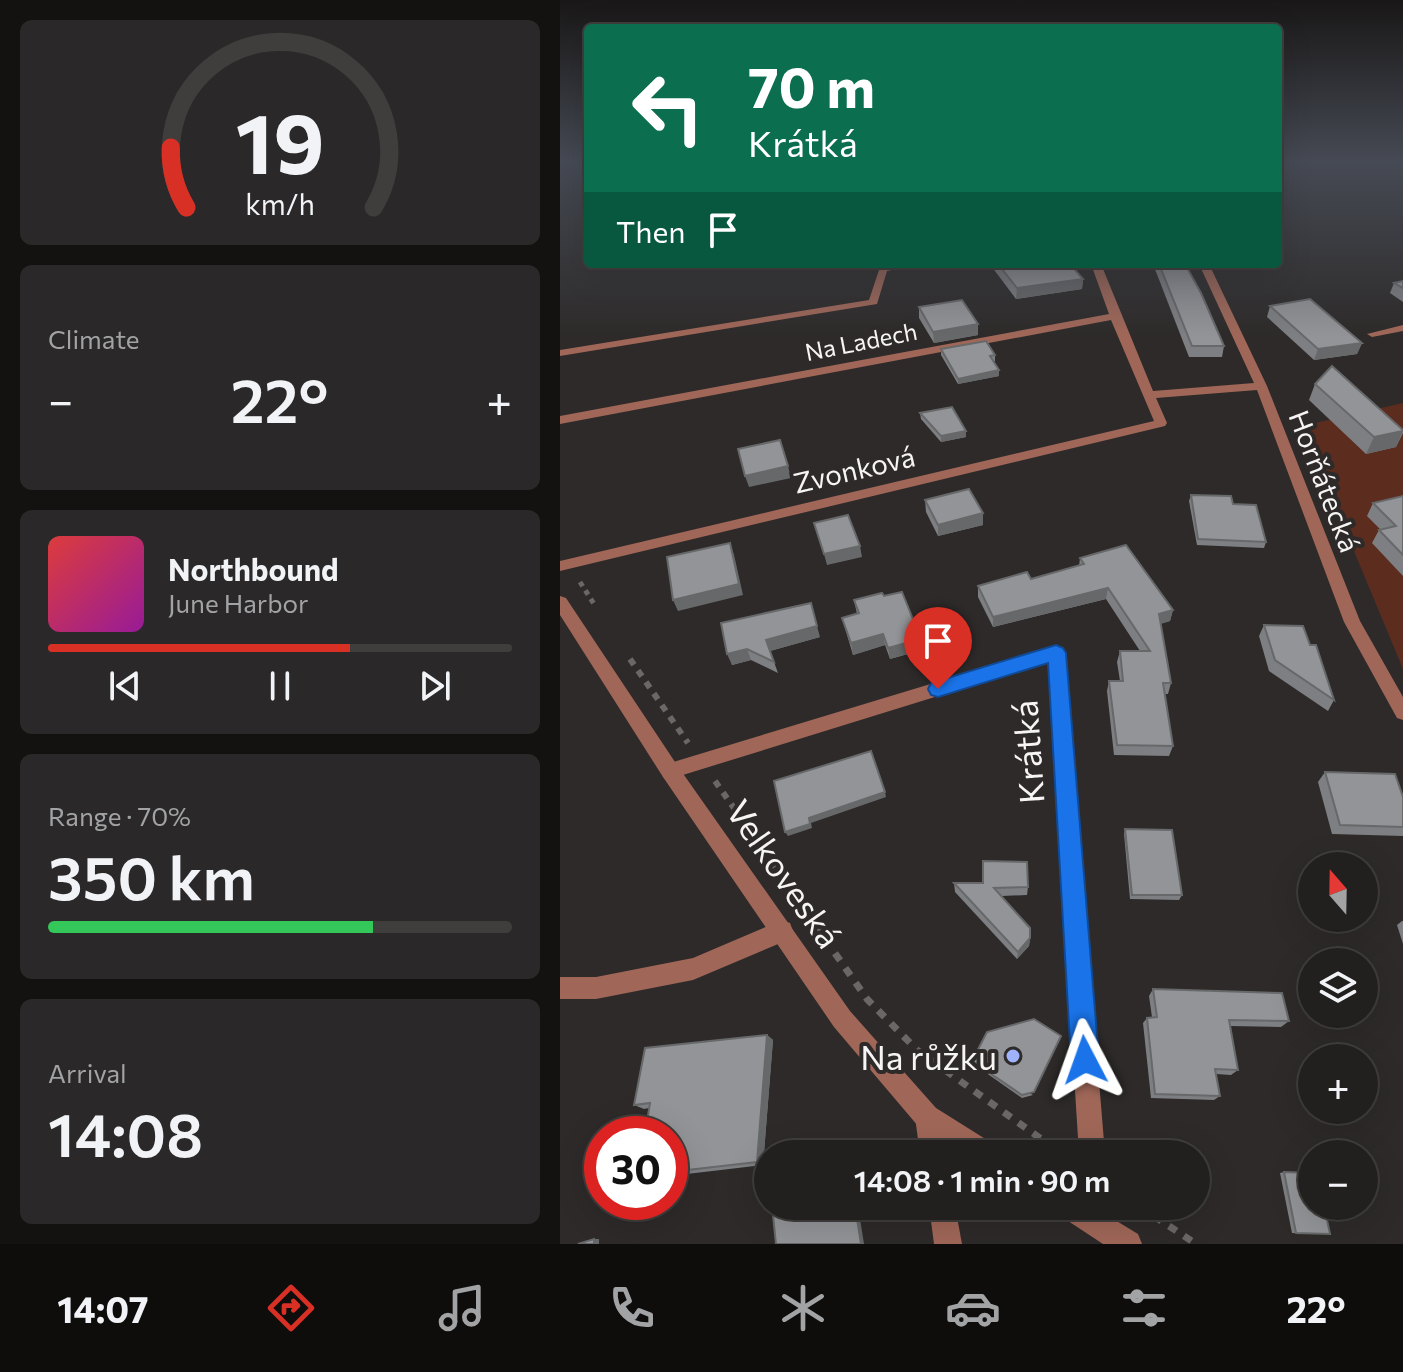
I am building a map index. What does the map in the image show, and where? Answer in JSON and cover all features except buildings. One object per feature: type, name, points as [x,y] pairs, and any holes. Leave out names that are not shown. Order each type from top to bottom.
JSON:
[{"type":"street","name":"Na Ladech","points":[[560,353],[873,302],[883,269],[889,268]]},
{"type":"street","points":[[1097,268],[1148,395],[1261,386]]},
{"type":"street","name":"Horňátecká","points":[[1206,268],[1261,386],[1352,622],[1403,713]]},
{"type":"street","name":"Na Ladech","points":[[560,420],[1115,316]]},
{"type":"street","points":[[1372,334],[1403,328]]},
{"type":"street","name":"Zvonková","points":[[565,565],[1161,423],[1148,395]]},
{"type":"street","name":"Velkoveská","points":[[560,602],[670,771],[842,1019],[927,1117],[964,1140]]},
{"type":"street","name":"Krátká","points":[[670,771],[1056,653],[1091,1140]]},
{"type":"street","points":[[560,988],[596,988],[693,969],[782,931]]},
{"type":"street","points":[[927,1117],[931,1140]]},
{"type":"street","points":[[944,1220],[948,1244]]},
{"type":"street","points":[[1092,1220],[1128,1244]]},
{"type":"path","points":[[565,565],[597,610]]},
{"type":"path","points":[[622,647],[867,999],[917,1050],[1042,1140]]},
{"type":"path","points":[[1160,1220],[1196,1244]]},
{"type":"shaded area","points":[[1403,403],[1403,669],[1302,426]]},
{"type":"place","name":"Na růžku","points":[[1013,1056]]},
{"type":"route","points":[[938,689],[1056,653],[1085,1060]]}]
